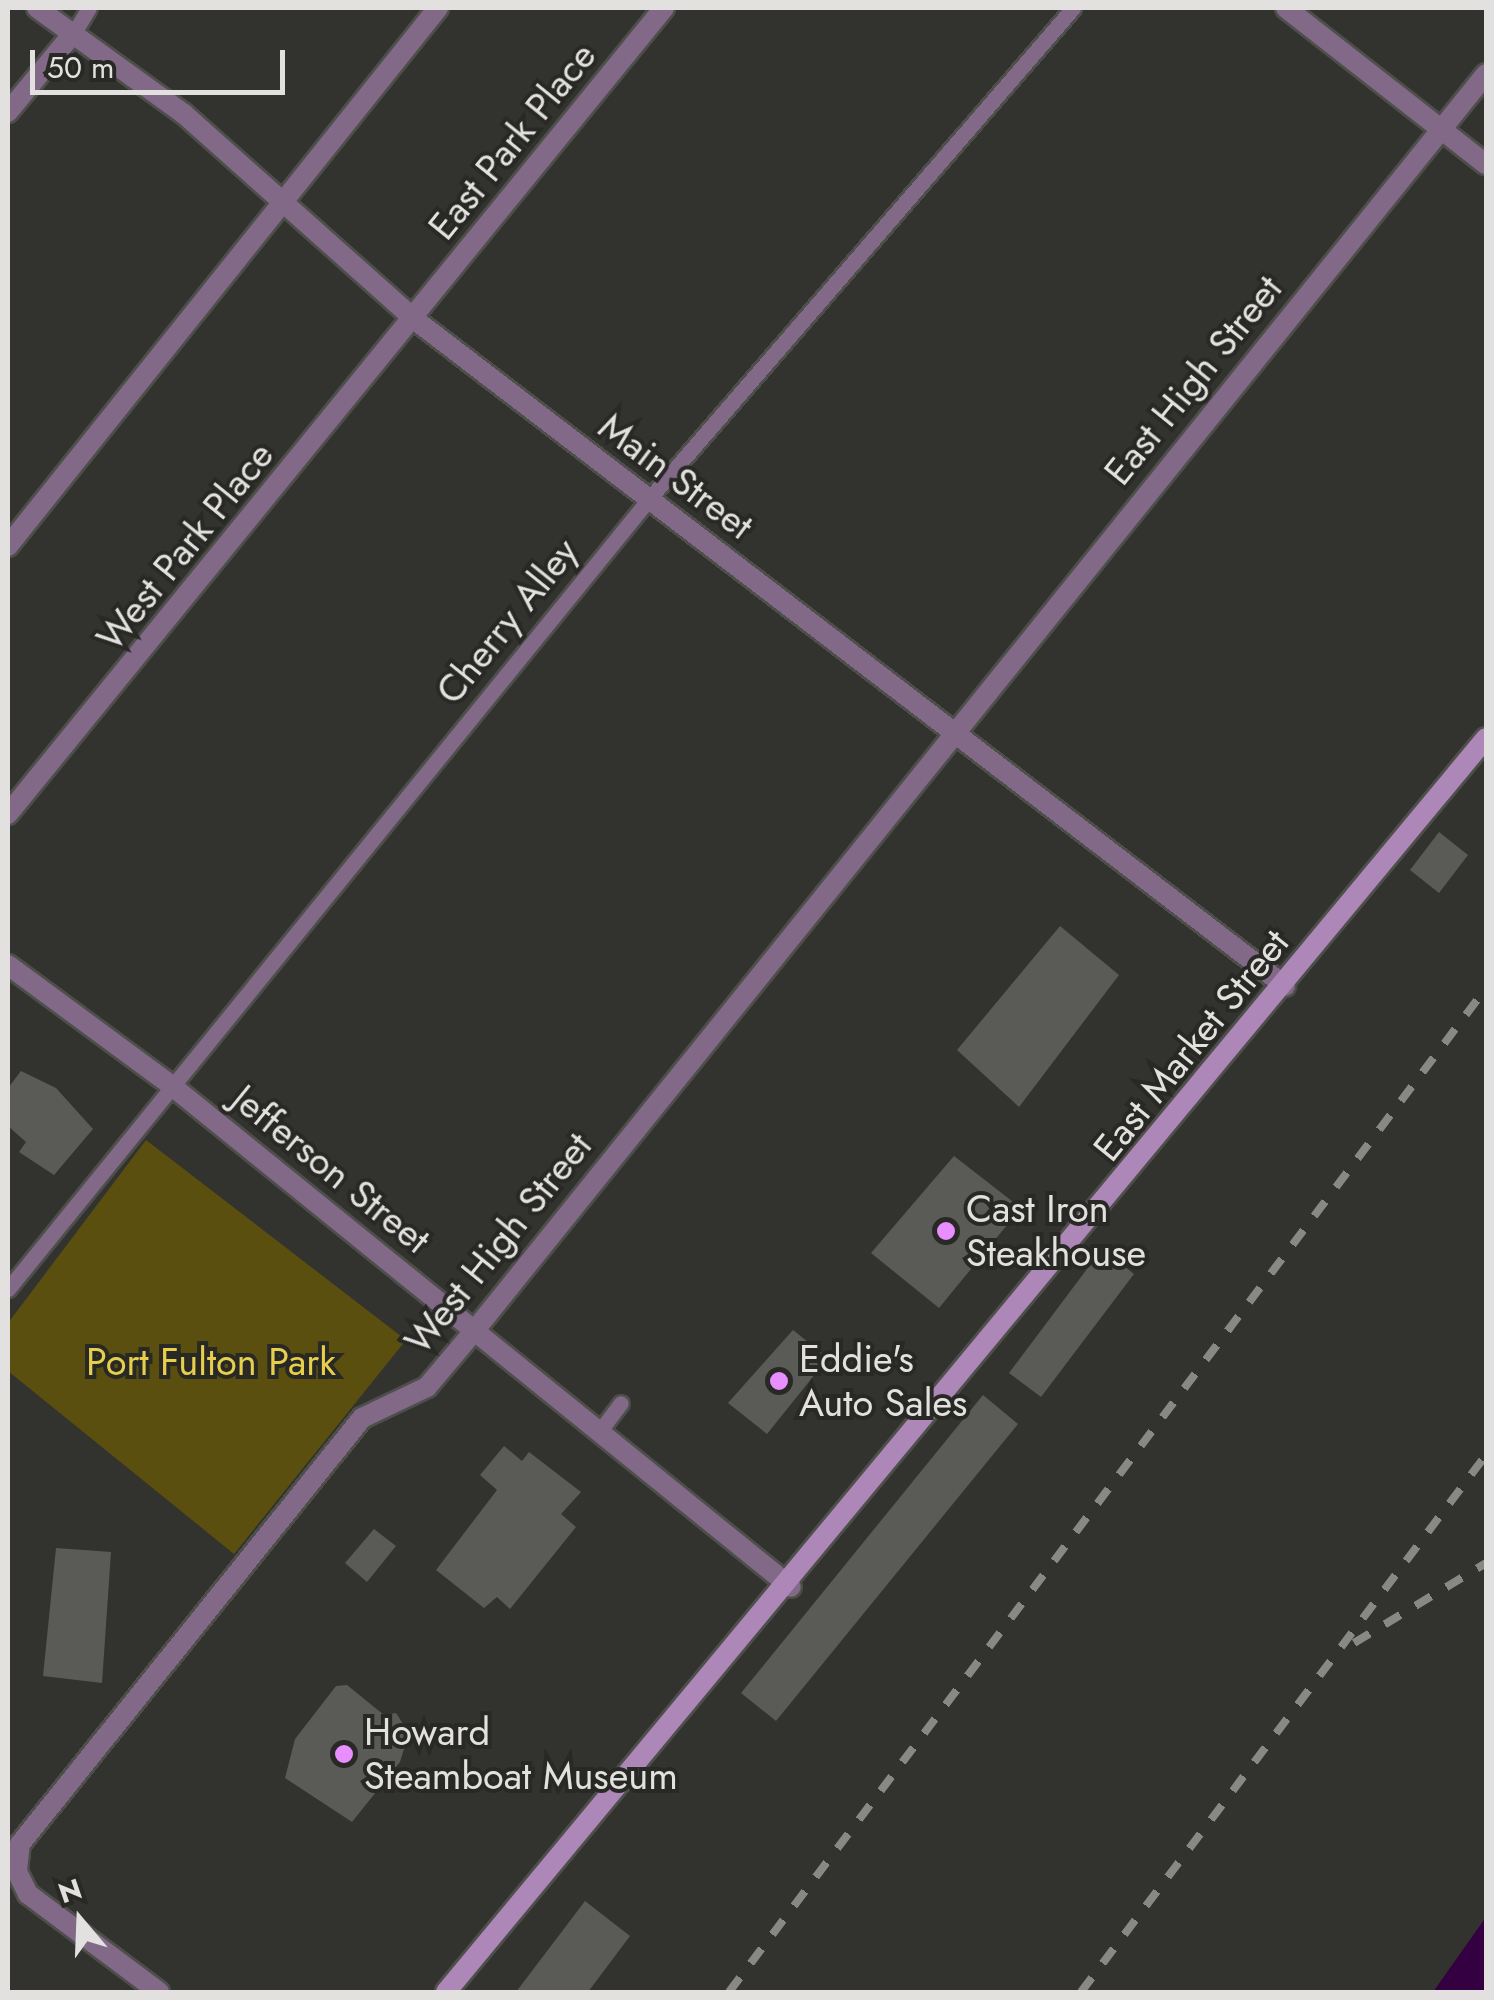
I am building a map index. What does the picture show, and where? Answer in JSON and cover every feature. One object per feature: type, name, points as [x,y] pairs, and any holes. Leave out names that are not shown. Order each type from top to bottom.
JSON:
[{"type":"main road","name":"East Market Street","points":[[446,1992],[791,1587],[1486,738]]},
{"type":"street","name":"Main Street","points":[[37,8],[75,31],[414,319],[1285,986]]},
{"type":"street","points":[[8,546],[438,8]]},
{"type":"street","name":"East Park Place","points":[[414,319],[664,8]]},
{"type":"street","points":[[1286,8],[1486,164]]},
{"type":"street","points":[[8,112],[75,31]]},
{"type":"street","name":"East High Street","points":[[951,729],[1486,74]]},
{"type":"street","name":"West Park Place","points":[[8,814],[414,319]]},
{"type":"street","name":"West High Street","points":[[159,1992],[28,1894],[17,1871],[20,1844],[362,1418],[427,1387],[476,1330],[951,729]]},
{"type":"street","name":"Jefferson Street","points":[[8,965],[172,1086],[791,1587]]},
{"type":"lane","points":[[75,31],[89,8]]},
{"type":"lane","name":"Cherry Alley","points":[[8,1289],[648,500],[1073,8]]},
{"type":"lane","points":[[600,1432],[621,1403]]},
{"type":"green space","name":"Port Fulton Park","points":[[146,1140],[406,1340],[234,1554],[8,1371],[8,1323]]},
{"type":"shaded area","points":[[1486,1917],[1486,1992],[1433,1992]]},
{"type":"building","points":[[1439,832],[1468,855],[1439,893],[1410,870]]},
{"type":"building","points":[[1060,926],[1119,975],[1019,1107],[957,1050]]},
{"type":"building","points":[[21,1071],[56,1088],[93,1129],[54,1175],[19,1152],[26,1142],[8,1126],[8,1088]]},
{"type":"building","name":"Cast Iron Steakhouse","points":[[954,1156],[1021,1208],[939,1308],[871,1253]]},
{"type":"building","points":[[1102,1249],[1134,1274],[1041,1397],[1009,1373]]},
{"type":"building","name":"Eddie's Auto Sales","points":[[793,1330],[828,1358],[767,1434],[728,1403]]},
{"type":"building","points":[[983,1395],[1018,1424],[776,1721],[741,1693]]},
{"type":"building","points":[[504,1446],[522,1461],[529,1452],[581,1492],[561,1514],[576,1527],[510,1609],[497,1597],[484,1608],[436,1570],[497,1490],[480,1475]]},
{"type":"building","points":[[374,1529],[396,1546],[367,1582],[345,1563]]},
{"type":"building","points":[[56,1548],[111,1552],[102,1683],[43,1676]]},
{"type":"building","name":"Howard Steamboat Museum","points":[[347,1685],[384,1715],[396,1713],[409,1733],[400,1762],[352,1822],[285,1778],[295,1739],[336,1686]]},
{"type":"building","points":[[585,1901],[630,1936],[588,1992],[516,1992]]},
{"type":"railway","points":[[729,1992],[1486,988]]},
{"type":"railway","points":[[1081,1992],[1486,1455]]},
{"type":"railway","points":[[1354,1643],[1486,1563]]},
{"type":"place","name":"Cast Iron Steakhouse","points":[[946,1231]]},
{"type":"place","name":"Eddie's Auto Sales","points":[[779,1381]]},
{"type":"place","name":"Howard Steamboat Museum","points":[[344,1754]]}]
